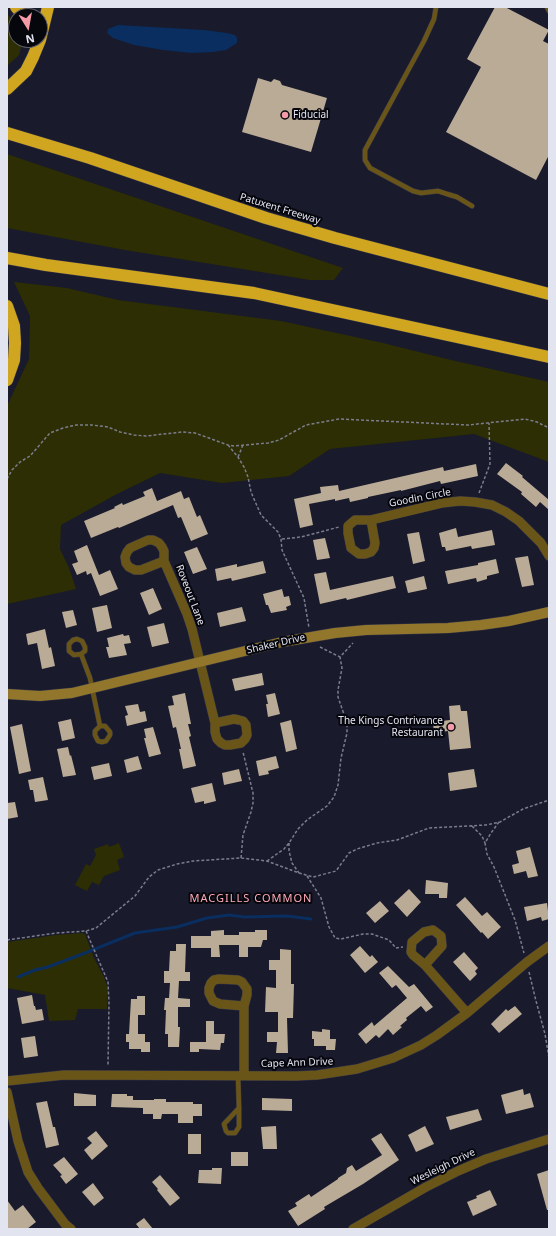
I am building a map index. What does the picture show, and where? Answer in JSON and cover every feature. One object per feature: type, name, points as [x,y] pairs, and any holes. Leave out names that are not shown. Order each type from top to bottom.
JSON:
[{"type":"highway","points":[[7,89],[26,71],[33,57],[40,40],[48,7]]},
{"type":"highway","points":[[32,48],[33,57]]},
{"type":"highway","name":"Patuxent Freeway","points":[[7,133],[90,158],[266,218],[335,238],[549,294]]},
{"type":"highway","points":[[7,258],[46,265],[254,293],[549,357]]},
{"type":"highway","points":[[7,306],[14,326],[15,343],[14,360],[7,380]]},
{"type":"street","name":"Goodin Circle","points":[[348,526],[355,520],[371,520],[442,503],[475,502],[492,505],[520,521],[541,543],[549,556]]},
{"type":"street","points":[[348,526],[351,548],[359,554],[365,554],[371,552],[375,543],[371,520]]},
{"type":"street","name":"Roveout Lane","points":[[164,561],[187,614],[215,723]]},
{"type":"street","name":"Shaker Drive","points":[[7,694],[56,695],[92,689],[200,661],[282,642],[335,633],[366,630],[448,628],[481,625],[509,621],[549,612]]},
{"type":"street","points":[[234,719],[243,721],[246,724],[247,735],[241,742],[225,745],[218,739],[215,732],[215,723],[234,719]]},
{"type":"street","points":[[425,965],[442,946],[442,940],[439,933],[433,930],[424,932],[412,942],[410,947],[413,955],[425,965],[467,1013]]},
{"type":"street","name":"Cape Ann Drive","points":[[7,1082],[64,1075],[317,1075],[357,1069],[393,1058],[421,1045],[451,1026],[527,962],[549,946]]},
{"type":"street","points":[[241,1075],[244,1006]]},
{"type":"street","points":[[7,1092],[18,1140],[28,1172],[65,1227]]},
{"type":"street","name":"Wesleigh Drive","points":[[353,1229],[426,1187],[458,1171],[508,1151],[549,1139]]},
{"type":"lane","points":[[436,7],[434,19],[424,41],[365,150],[365,160],[373,170],[412,191],[421,193],[438,191],[457,197],[472,206]]},
{"type":"lane","points":[[547,7],[549,11]]},
{"type":"lane","points":[[82,654],[92,689],[100,726]]},
{"type":"lane","points":[[239,1108],[224,1124],[228,1133],[235,1132],[239,1127],[241,1075]]},
{"type":"path","points":[[7,479],[12,470],[20,462],[30,456],[50,433],[76,425],[108,427],[120,432],[146,436],[182,432],[195,433],[228,445],[274,442],[306,425],[339,419],[450,425],[489,424],[525,419],[537,422],[549,428]]},
{"type":"path","points":[[475,502],[490,464],[489,424]]},
{"type":"path","points":[[228,445],[238,457],[246,472],[251,492],[261,515],[278,532],[281,539],[282,550],[304,598],[309,625]]},
{"type":"path","points":[[238,457],[243,445]]},
{"type":"path","points":[[281,539],[301,537],[341,526],[348,526]]},
{"type":"path","points":[[340,657],[353,643]]},
{"type":"path","points":[[320,647],[340,657]]},
{"type":"path","points":[[267,861],[278,855],[290,843],[298,829],[307,820],[327,806],[334,797],[338,785],[347,733],[347,723],[338,697],[342,668],[340,657]]},
{"type":"path","points":[[241,742],[253,793],[253,803],[244,835],[241,858]]},
{"type":"path","points":[[485,843],[490,833],[500,822],[522,809],[549,800]]},
{"type":"path","points":[[7,940],[56,933],[86,931],[96,928],[135,896],[150,877],[158,870],[177,864],[193,861],[241,858],[267,861],[313,877],[336,871],[350,853],[357,849],[377,843],[397,840],[430,828],[486,825],[500,822]]},
{"type":"path","points":[[472,826],[482,836],[515,920],[545,1034],[549,1058]]},
{"type":"path","points":[[290,843],[289,851],[292,863],[299,873]]},
{"type":"path","points":[[307,876],[321,898],[329,927],[335,938],[341,939],[363,934],[372,934],[389,940],[396,948],[410,947]]},
{"type":"path","points":[[86,931],[108,982],[108,1075]]},
{"type":"shaded area","points":[[7,14],[8,48],[21,48],[19,55],[7,66]]},
{"type":"shaded area","points":[[7,154],[343,268],[334,280],[310,280],[125,250],[7,228]]},
{"type":"shaded area","points":[[14,282],[67,288],[118,300],[281,321],[549,382],[549,462],[474,434],[330,449],[289,476],[222,483],[160,473],[117,494],[61,525],[60,549],[69,568],[76,589],[7,604],[7,406],[29,359],[30,316]]},
{"type":"shaded area","points":[[119,843],[124,857],[117,860],[120,870],[104,876],[99,885],[92,882],[87,891],[75,885],[86,864],[90,866],[96,855],[94,849],[108,844],[109,847]]},
{"type":"shaded area","points":[[82,933],[85,934],[108,989],[107,1009],[78,1009],[75,1020],[49,1021],[45,995],[7,988],[7,942]]},
{"type":"water","points":[[118,25],[204,30],[227,33],[235,35],[237,38],[237,43],[226,50],[213,52],[192,53],[163,50],[134,45],[113,38],[107,33],[108,29]]},
{"type":"building","points":[[495,7],[505,7],[549,30],[543,41],[549,44],[549,155],[536,180],[446,132],[481,67],[467,59]]},
{"type":"building","name":"Fiducial","points":[[258,78],[271,82],[274,79],[280,81],[282,85],[327,98],[311,152],[242,132]]},
{"type":"building","points":[[506,463],[523,476],[522,477],[549,500],[549,510],[540,502],[536,507],[521,494],[522,492],[497,474]]},
{"type":"building","points":[[476,464],[478,476],[441,484],[440,481],[350,502],[349,498],[309,504],[313,525],[300,528],[294,499],[321,493],[320,487],[338,485],[339,491],[443,467],[444,471]]},
{"type":"building","points":[[152,488],[157,501],[181,491],[184,499],[189,497],[197,517],[200,515],[208,534],[191,541],[181,517],[178,518],[173,505],[91,538],[84,521],[115,508],[114,507],[122,503],[123,505],[145,496],[143,492]]},
{"type":"building","points":[[456,528],[458,537],[492,530],[495,545],[472,549],[471,546],[446,551],[445,547],[442,547],[439,533]]},
{"type":"building","points":[[419,532],[425,561],[413,564],[407,534]]},
{"type":"building","points":[[325,538],[330,558],[317,560],[313,540]]},
{"type":"building","points":[[87,545],[99,575],[110,570],[118,589],[100,596],[91,573],[87,575],[86,571],[77,575],[72,564],[78,562],[74,551]]},
{"type":"building","points":[[197,547],[207,569],[193,574],[184,552]]},
{"type":"building","points":[[528,556],[534,585],[522,587],[515,558]]},
{"type":"building","points":[[496,559],[499,573],[487,576],[487,579],[477,582],[476,578],[448,584],[445,571],[478,565],[478,563]]},
{"type":"building","points":[[263,561],[266,573],[232,581],[231,578],[217,581],[215,569],[237,564],[237,567]]},
{"type":"building","points":[[326,572],[330,590],[393,576],[396,588],[347,600],[346,598],[320,604],[314,574]]},
{"type":"building","points":[[424,576],[427,589],[408,593],[405,581]]},
{"type":"building","points":[[153,588],[162,609],[149,615],[140,593]]},
{"type":"building","points":[[282,589],[284,597],[289,596],[291,605],[286,607],[287,610],[271,613],[268,605],[266,605],[263,594]]},
{"type":"building","points":[[107,605],[112,628],[97,632],[92,608]]},
{"type":"building","points":[[242,607],[246,621],[220,627],[217,613]]},
{"type":"building","points":[[73,610],[77,625],[66,628],[62,612]]},
{"type":"building","points":[[164,623],[169,643],[152,647],[147,627]]},
{"type":"building","points":[[45,629],[55,666],[42,669],[37,643],[28,645],[26,634]]},
{"type":"building","points":[[123,634],[124,636],[129,635],[131,643],[124,644],[127,655],[109,658],[106,647],[109,647],[107,638]]},
{"type":"building","points":[[262,673],[264,685],[235,691],[232,679]]},
{"type":"building","points":[[185,693],[191,724],[188,724],[191,736],[189,737],[196,766],[183,769],[179,749],[181,749],[176,727],[173,728],[168,706],[174,705],[172,696]]},
{"type":"building","points":[[275,693],[280,714],[268,717],[266,695]]},
{"type":"building","points":[[138,704],[140,712],[145,711],[147,721],[127,726],[125,716],[128,715],[125,706]]},
{"type":"building","name":"The Kings Contrivance Restaurant","points":[[460,705],[461,711],[467,711],[471,748],[450,750],[448,731],[434,733],[433,722],[450,720],[449,706]]},
{"type":"building","points":[[71,719],[75,738],[62,741],[58,722]]},
{"type":"building","points":[[291,720],[297,749],[286,752],[280,723]]},
{"type":"building","points":[[22,724],[31,771],[19,774],[10,727]]},
{"type":"building","points":[[153,727],[161,754],[149,757],[144,738],[146,738],[144,729]]},
{"type":"building","points":[[68,747],[76,775],[63,777],[57,749]]},
{"type":"building","points":[[138,756],[142,769],[127,773],[124,760]]},
{"type":"building","points":[[276,756],[279,768],[268,771],[269,774],[259,776],[256,761]]},
{"type":"building","points":[[109,763],[112,776],[94,780],[91,767]]},
{"type":"building","points":[[239,769],[242,781],[224,785],[222,773]]},
{"type":"building","points":[[474,769],[477,787],[450,791],[448,773]]},
{"type":"building","points":[[43,777],[48,800],[35,802],[33,790],[30,790],[28,780]]},
{"type":"building","points":[[212,783],[216,801],[204,804],[204,801],[195,803],[191,788]]},
{"type":"building","points":[[15,802],[18,817],[7,819],[7,803]]},
{"type":"building","points":[[530,847],[538,876],[528,878],[526,871],[514,874],[512,865],[519,863],[516,851]]},
{"type":"building","points":[[426,880],[448,883],[447,898],[439,898],[439,894],[425,894]]},
{"type":"building","points":[[409,889],[421,902],[407,917],[394,903]]},
{"type":"building","points":[[465,897],[482,916],[487,912],[501,927],[488,939],[456,905]]},
{"type":"building","points":[[380,901],[389,911],[375,923],[366,913]]},
{"type":"building","points":[[547,903],[549,919],[542,921],[541,917],[527,921],[524,907]]},
{"type":"building","points":[[224,930],[224,935],[239,935],[239,932],[267,930],[267,940],[263,940],[261,947],[248,947],[248,957],[239,957],[239,945],[219,945],[220,957],[211,957],[211,948],[191,948],[191,936],[211,936],[211,931]]},
{"type":"building","points":[[176,944],[186,944],[185,972],[190,972],[190,981],[179,981],[178,998],[190,999],[190,1007],[178,1007],[178,1027],[180,1027],[179,1047],[168,1047],[168,1034],[165,1034],[166,1010],[164,1010],[165,998],[169,998],[170,983],[164,983],[164,971],[169,971],[170,951],[176,951]]},
{"type":"building","points":[[360,946],[370,957],[372,955],[378,962],[365,973],[350,955]]},
{"type":"building","points":[[280,949],[291,950],[291,984],[294,984],[293,1018],[287,1018],[288,1053],[276,1053],[277,1042],[267,1042],[267,1032],[278,1032],[278,1012],[265,1012],[266,987],[276,988],[276,970],[269,970],[269,960],[280,960]]},
{"type":"building","points":[[464,952],[478,968],[475,971],[477,974],[470,981],[453,962]]},
{"type":"building","points":[[388,966],[409,987],[414,984],[433,1007],[426,1012],[421,1006],[406,1018],[407,1020],[400,1026],[402,1027],[393,1035],[388,1029],[379,1038],[376,1035],[366,1044],[358,1034],[372,1022],[374,1026],[407,998],[396,985],[392,988],[379,973]]},
{"type":"building","points":[[32,995],[36,1010],[42,1009],[44,1020],[22,1024],[17,998]]},
{"type":"building","points":[[137,996],[145,996],[145,1015],[138,1015],[138,1034],[145,1034],[145,1042],[150,1042],[150,1052],[141,1052],[141,1049],[129,1049],[129,1042],[126,1042],[126,1034],[129,1034],[131,999],[137,999]]},
{"type":"building","points":[[515,1006],[522,1014],[499,1033],[491,1024],[506,1009],[508,1011]]},
{"type":"building","points":[[206,1021],[214,1021],[214,1034],[225,1034],[224,1043],[221,1043],[220,1050],[199,1049],[199,1052],[190,1052],[190,1042],[206,1042]]},
{"type":"building","points":[[322,1029],[330,1030],[330,1039],[336,1039],[335,1050],[326,1050],[326,1046],[314,1046],[312,1031],[322,1032]]},
{"type":"building","points":[[35,1036],[38,1056],[24,1058],[21,1038]]},
{"type":"building","points":[[523,1089],[524,1095],[530,1093],[534,1107],[506,1114],[501,1095]]},
{"type":"building","points":[[74,1093],[96,1095],[96,1106],[74,1106]]},
{"type":"building","points":[[112,1094],[127,1094],[127,1096],[133,1096],[133,1100],[166,1099],[166,1102],[193,1102],[193,1104],[202,1104],[202,1116],[193,1116],[193,1123],[178,1123],[178,1114],[162,1114],[161,1119],[153,1119],[153,1114],[143,1114],[143,1108],[111,1107]]},
{"type":"building","points":[[262,1098],[292,1099],[292,1111],[262,1110]]},
{"type":"building","points":[[47,1101],[59,1145],[46,1148],[36,1103]]},
{"type":"building","points":[[478,1109],[482,1120],[450,1130],[446,1117]]},
{"type":"building","points":[[276,1126],[277,1149],[263,1149],[261,1127]]},
{"type":"building","points":[[425,1126],[434,1144],[416,1152],[408,1135]]},
{"type":"building","points":[[96,1131],[108,1146],[92,1160],[84,1150],[92,1143],[87,1138]]},
{"type":"building","points":[[381,1133],[399,1160],[363,1184],[324,1207],[325,1209],[298,1226],[288,1211],[297,1206],[295,1203],[309,1194],[311,1197],[338,1179],[346,1173],[347,1168],[352,1165],[356,1171],[382,1155],[371,1139]]},
{"type":"building","points":[[188,1134],[201,1134],[201,1154],[188,1154]]},
{"type":"building","points":[[231,1152],[248,1152],[248,1166],[231,1166]]},
{"type":"building","points":[[64,1157],[78,1174],[66,1184],[60,1176],[62,1175],[53,1165]]},
{"type":"building","points":[[212,1168],[222,1168],[221,1184],[198,1183],[199,1170],[212,1170]]},
{"type":"building","points":[[549,1170],[549,1210],[547,1210],[537,1174]]},
{"type":"building","points":[[160,1175],[180,1198],[170,1206],[152,1182]]},
{"type":"building","points":[[93,1183],[104,1198],[94,1206],[82,1192]]},
{"type":"building","points":[[490,1190],[497,1205],[473,1216],[467,1202]]},
{"type":"building","points":[[7,1200],[15,1211],[23,1205],[36,1222],[27,1229],[7,1229]]},
{"type":"building","points":[[144,1218],[153,1229],[140,1229],[136,1224]]},
{"type":"waterway","points":[[18,977],[135,933],[177,927],[207,918],[229,915],[244,917],[287,916],[311,919]]},
{"type":"place","name":"Fiducial","points":[[285,115]]},
{"type":"place","name":"The Kings Contrivance Restaurant","points":[[451,727]]},
{"type":"district","name":"MACGILLS COMMON","points":[[251,899]]}]
